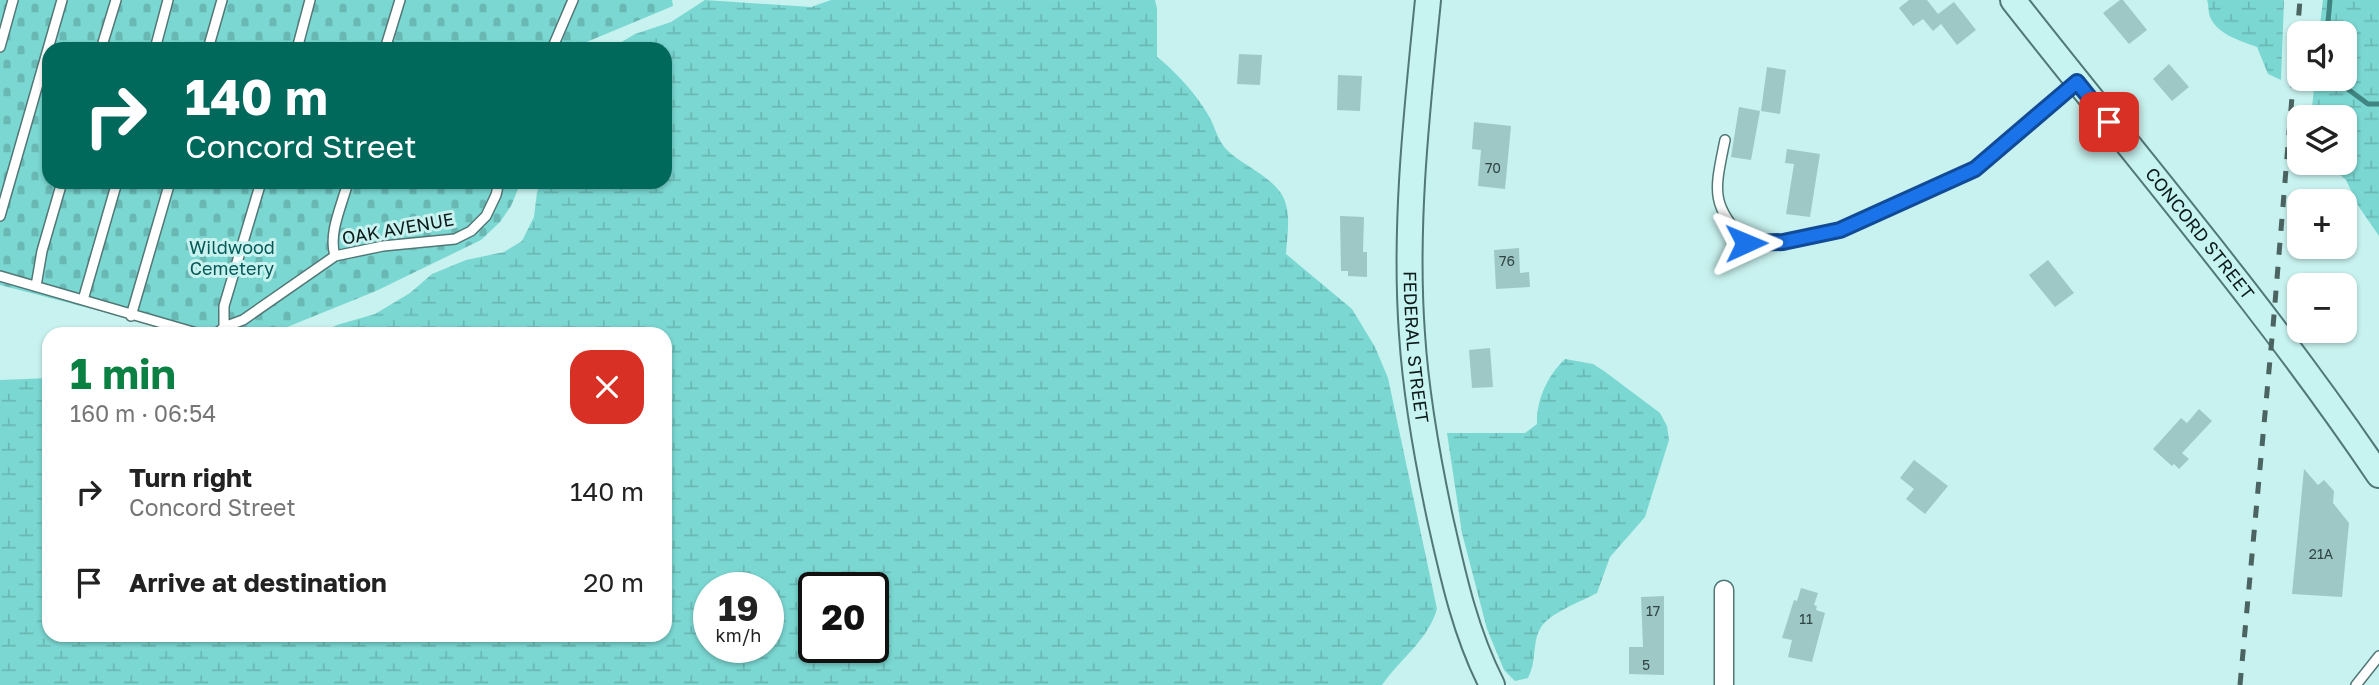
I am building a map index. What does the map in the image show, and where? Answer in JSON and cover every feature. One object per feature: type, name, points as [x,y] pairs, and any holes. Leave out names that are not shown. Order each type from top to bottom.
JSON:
[{"type":"street","name":"FEDERAL STREET","points":[[1428,0],[1412,203],[1410,307],[1414,360],[1420,414],[1448,557],[1465,625],[1492,685]]},
{"type":"street","name":"CONCORD STREET","points":[[2013,0],[2273,327],[2338,414],[2379,475]]},
{"type":"street","points":[[1724,590],[1724,685]]},
{"type":"lane","points":[[0,47],[13,0]]},
{"type":"lane","points":[[50,42],[62,0]]},
{"type":"lane","points":[[103,42],[116,0]]},
{"type":"lane","points":[[157,42],[168,0]]},
{"type":"lane","points":[[210,42],[222,0]]},
{"type":"lane","points":[[299,42],[310,0]]},
{"type":"lane","points":[[387,42],[400,0]]},
{"type":"lane","points":[[555,42],[573,0]]},
{"type":"lane","points":[[0,216],[42,70]]},
{"type":"lane","points":[[1725,140],[1716,184],[1719,205],[1729,224],[1746,243],[1783,242],[1840,230],[1975,169],[2077,82]]},
{"type":"lane","points":[[36,286],[42,251],[60,189]]},
{"type":"lane","points":[[82,300],[115,189]]},
{"type":"lane","points":[[131,316],[168,189]]},
{"type":"lane","points":[[224,327],[224,306],[259,189]]},
{"type":"lane","points":[[335,256],[332,247],[333,235],[346,189]]},
{"type":"lane","name":"OAK AVENUE","points":[[224,327],[243,320],[335,256],[383,246],[455,239],[471,231],[485,216],[497,189]]},
{"type":"lane","points":[[0,276],[173,327]]},
{"type":"lane","points":[[2356,685],[2379,656]]},
{"type":"green space","name":"Wildwood Cemetery","points":[[0,0],[672,0],[673,6],[587,42],[42,42],[42,189],[518,189],[500,222],[481,240],[376,291],[287,327],[162,327],[0,285]]},
{"type":"green space","points":[[705,0],[811,7],[831,0],[1155,0],[1157,57],[1197,98],[1224,147],[1277,188],[1287,209],[1286,254],[1352,309],[1375,347],[1388,378],[1437,609],[1420,640],[1382,685],[0,685],[0,380],[42,378],[42,642],[672,642],[672,327],[333,327],[375,314],[410,293],[432,274],[466,260],[504,252],[522,241],[534,217],[538,189],[672,189],[672,42],[622,42],[635,34],[671,22]]},
{"type":"green space","points":[[2207,0],[2284,0],[2281,80],[2268,74],[2257,47],[2218,28],[2210,17]]},
{"type":"green space","points":[[2323,0],[2379,0],[2379,236],[2357,203],[2357,189],[2350,189],[2340,175],[2357,175],[2357,105],[2312,105],[2314,91],[2357,91],[2357,21],[2320,21]]},
{"type":"green space","points":[[1565,359],[1593,364],[1660,413],[1667,426],[1669,440],[1645,517],[1610,557],[1597,593],[1557,613],[1544,623],[1536,640],[1533,665],[1528,678],[1515,681],[1504,670],[1487,629],[1462,533],[1447,433],[1525,433],[1537,424],[1544,388]]},
{"type":"building","points":[[1909,0],[1927,0],[1938,14],[1954,2],[1976,30],[1957,45],[1941,24],[1933,31],[1923,19],[1913,26],[1899,8]]},
{"type":"building","points":[[2123,0],[2147,30],[2129,44],[2103,13]]},
{"type":"building","points":[[1239,54],[1262,55],[1260,85],[1237,84]]},
{"type":"building","points":[[2169,64],[2189,87],[2172,101],[2153,79]]},
{"type":"building","points":[[1767,67],[1786,70],[1780,114],[1761,111]]},
{"type":"building","points":[[1338,75],[1362,76],[1360,111],[1337,110]]},
{"type":"building","points":[[1739,107],[1760,111],[1751,160],[1731,157]]},
{"type":"building","points":[[1474,122],[1511,126],[1505,189],[1478,186],[1481,150],[1472,149]]},
{"type":"building","points":[[1787,149],[1820,154],[1810,217],[1786,214],[1794,164],[1785,163]]},
{"type":"building","points":[[1340,216],[1364,217],[1363,252],[1367,252],[1367,277],[1348,276],[1348,271],[1341,271]]},
{"type":"building","points":[[1519,248],[1520,273],[1529,272],[1530,287],[1496,289],[1494,250]]},
{"type":"building","points":[[2048,260],[2074,293],[2055,307],[2029,275]]},
{"type":"building","points":[[1490,348],[1493,387],[1472,388],[1469,350]]},
{"type":"building","points":[[2199,409],[2212,421],[2182,453],[2189,459],[2179,469],[2153,449],[2181,418],[2187,423]]},
{"type":"building","points":[[1914,460],[1948,486],[1925,514],[1906,499],[1914,489],[1900,478]]},
{"type":"building","points":[[2304,469],[2318,485],[2324,480],[2334,491],[2333,503],[2349,523],[2342,597],[2292,594]]},
{"type":"building","points":[[1801,588],[1818,593],[1814,605],[1817,606],[1816,610],[1825,613],[1812,662],[1788,657],[1792,640],[1782,638],[1794,600],[1797,601]]},
{"type":"building","points":[[1664,596],[1664,675],[1629,674],[1629,647],[1643,647],[1641,597]]},
{"type":"waterway","points":[[2328,21],[2330,0]]},
{"type":"waterway","points":[[2350,91],[2368,104],[2379,104]]},
{"type":"railway","points":[[2240,685],[2300,0]]},
{"type":"route","points":[[1746,243],[1783,242],[1840,230],[1975,169],[2077,82],[2109,122]]}]
